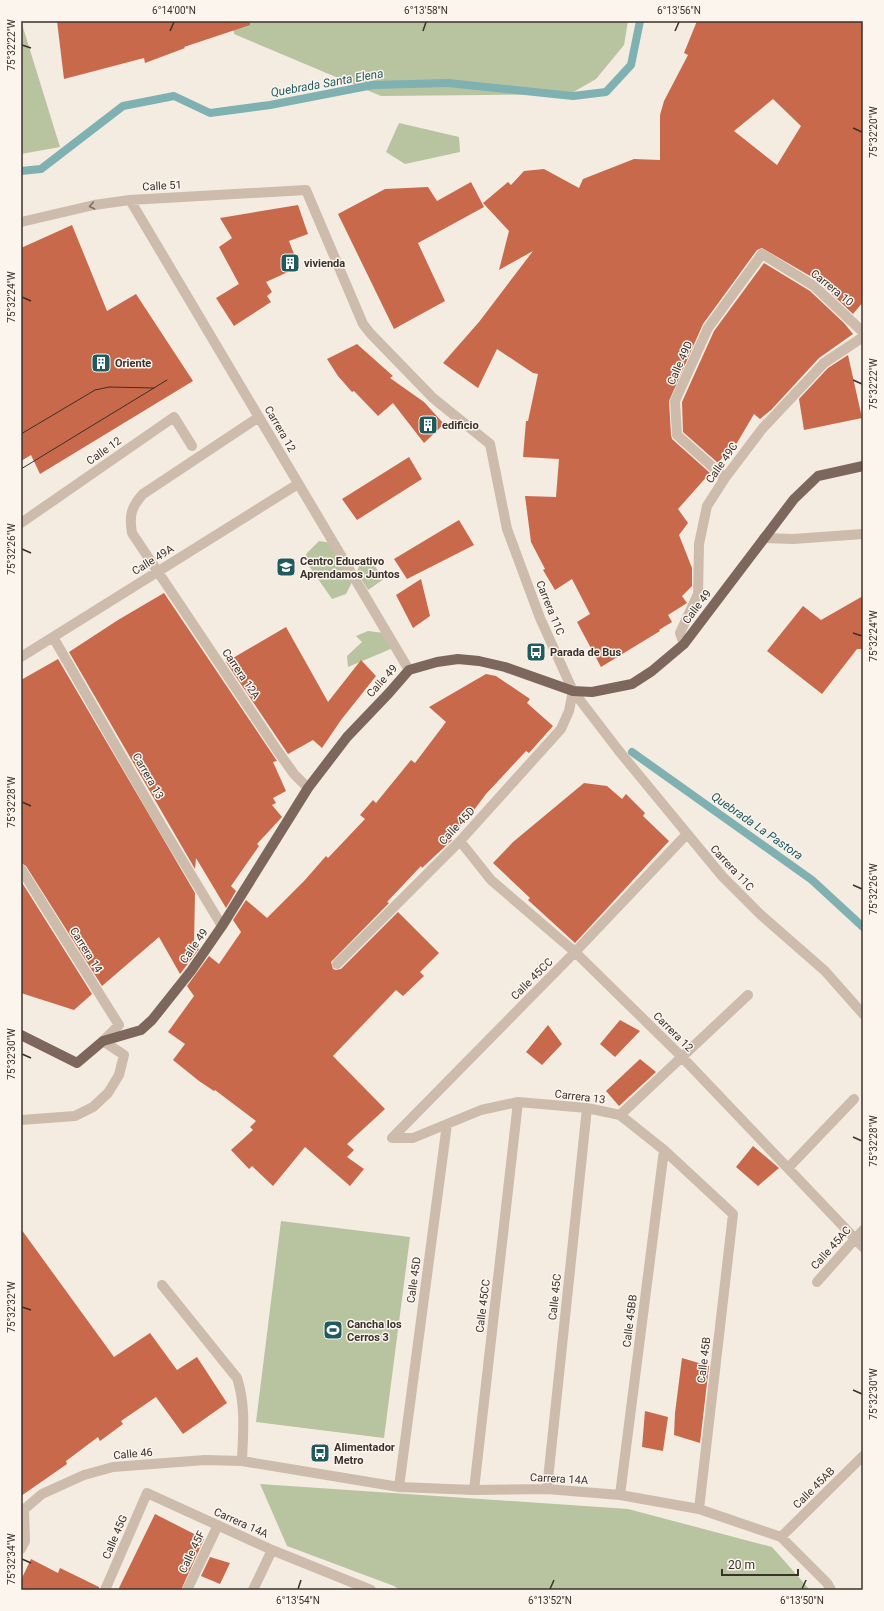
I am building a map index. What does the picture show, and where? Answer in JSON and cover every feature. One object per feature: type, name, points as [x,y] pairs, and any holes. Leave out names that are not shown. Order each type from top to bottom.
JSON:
[{"type":"main road","name":"Calle 49","points":[[21,1036],[77,1063],[103,1041],[140,1030],[152,1020],[191,971],[222,926],[308,788],[347,737],[409,670],[437,662],[458,659],[479,661],[505,667],[573,691],[592,692],[632,684],[652,671],[684,644],[794,499],[818,476],[863,466]]},
{"type":"street","name":"Calle 51","points":[[21,222],[94,205],[130,200],[306,190]]},
{"type":"street","name":"Carrera 11C","points":[[306,190],[363,324],[433,398],[490,444],[507,529],[540,618],[573,691],[619,751],[722,876],[761,915],[825,972],[863,1014]]},
{"type":"street","name":"Carrera 12","points":[[130,200],[409,670]]},
{"type":"street","name":"Carrera 10","points":[[762,254],[814,286],[863,332]]},
{"type":"street","name":"Calle 49D","points":[[724,478],[677,435],[675,401],[708,328],[762,254]]},
{"type":"street","name":"Calle 49C","points":[[684,644],[680,633],[698,594],[699,544],[708,506],[724,478],[762,429],[824,363],[863,337]]},
{"type":"street","name":"Calle 12","points":[[21,523],[174,417],[192,446]]},
{"type":"street","name":"Carrera 12A","points":[[259,418],[143,494],[135,503],[131,512],[130,522],[132,533],[277,750],[294,774],[308,788]]},
{"type":"street","name":"Calle 49A","points":[[22,653],[53,637],[298,484]]},
{"type":"street","points":[[764,538],[793,539],[863,534]]},
{"type":"street","name":"Carrera 13","points":[[53,637],[160,823],[222,926]]},
{"type":"street","name":"Calle 45D","points":[[337,964],[460,842],[561,729],[569,711],[573,691]]},
{"type":"street","name":"Calle 45CC","points":[[392,1138],[575,952],[687,834]]},
{"type":"street","name":"Carrera 12","points":[[460,842],[491,880],[575,952],[682,1057],[863,1247]]},
{"type":"street","name":"Carrera 14","points":[[21,869],[119,1025],[103,1041]]},
{"type":"street","points":[[620,1114],[748,995]]},
{"type":"street","points":[[21,1120],[75,1116],[93,1107],[108,1093],[119,1075],[124,1055],[103,1041]]},
{"type":"street","points":[[788,1168],[854,1099]]},
{"type":"street","name":"Carrera 13","points":[[392,1138],[413,1138],[481,1110],[518,1102],[587,1108],[620,1114],[664,1150],[733,1214]]},
{"type":"street","name":"Calle 45CC","points":[[474,1490],[518,1102]]},
{"type":"street","name":"Calle 45C","points":[[547,1489],[587,1108]]},
{"type":"street","name":"Calle 45D","points":[[399,1487],[447,1124]]},
{"type":"street","name":"Calle 45BB","points":[[620,1495],[664,1150]]},
{"type":"street","name":"Calle 45B","points":[[699,1509],[733,1214]]},
{"type":"street","name":"Calle 45AC","points":[[817,1282],[863,1230]]},
{"type":"street","points":[[162,1285],[238,1378],[242,1393],[244,1417],[242,1461]]},
{"type":"street","name":"Calle 45AB","points":[[781,1537],[863,1456]]},
{"type":"street","name":"Calle 46","points":[[22,1511],[42,1494],[84,1474],[113,1467],[205,1460],[258,1463]]},
{"type":"street","name":"Carrera 14A","points":[[258,1463],[399,1487],[474,1490],[547,1489],[620,1495],[699,1509],[781,1537],[827,1583],[831,1590]]},
{"type":"street","name":"Carrera 14A","points":[[147,1493],[272,1550],[371,1590]]},
{"type":"street","name":"Calle 45G","points":[[105,1590],[147,1493]]},
{"type":"street","points":[[21,1549],[25,1541],[22,1511]]},
{"type":"street","name":"Calle 45F","points":[[187,1590],[218,1525]]},
{"type":"street","points":[[253,1590],[272,1550]]},
{"type":"green space","points":[[21,21],[60,147],[21,154]]},
{"type":"green space","points":[[233,21],[628,21],[624,45],[596,79],[570,94],[381,96],[234,34]]},
{"type":"green space","points":[[399,123],[459,137],[460,152],[405,164],[386,152]]},
{"type":"green space","points":[[319,541],[332,543],[354,578],[346,594],[332,599],[309,566],[306,554]]},
{"type":"green space","points":[[369,558],[384,579],[368,590],[357,572],[361,560]]},
{"type":"green space","points":[[368,631],[384,633],[393,648],[348,667],[347,656],[362,642],[356,636]]},
{"type":"green space","name":"Cancha los Cerros 3","points":[[281,1221],[410,1237],[384,1438],[256,1422]]},
{"type":"green space","points":[[260,1484],[628,1509],[772,1547],[810,1590],[400,1590],[394,1586],[287,1546]]},
{"type":"building","points":[[57,21],[250,21],[250,25],[184,47],[185,48],[145,63],[144,58],[64,79]]},
{"type":"building","points":[[697,21],[863,21],[863,302],[853,314],[817,280],[762,248],[757,250],[703,324],[669,401],[672,439],[710,473],[678,509],[688,523],[679,535],[692,568],[692,586],[682,596],[687,603],[668,615],[672,622],[659,630],[660,631],[601,667],[577,622],[590,614],[572,579],[555,590],[543,570],[545,569],[531,542],[525,496],[556,497],[559,459],[523,457],[526,421],[528,421],[538,374],[533,373],[497,349],[478,388],[443,363],[479,322],[533,251],[499,270],[509,231],[483,203],[508,182],[511,185],[524,171],[544,169],[579,188],[583,179],[634,159],[660,160],[660,115],[664,101],[688,55],[684,53]],"holes":[[[773,99],[801,126],[777,165],[734,131]]]},
{"type":"building","points":[[471,182],[484,207],[418,243],[445,301],[394,329],[338,214],[385,189],[428,187],[437,201]]},
{"type":"building","points":[[298,205],[308,234],[289,241],[299,267],[266,282],[272,292],[267,296],[271,302],[234,326],[216,298],[239,284],[219,247],[232,238],[220,218]]},
{"type":"building","name":"Oriente","points":[[72,225],[107,311],[136,294],[193,381],[40,474],[31,455],[21,461],[21,248]]},
{"type":"building","points":[[764,263],[810,291],[844,323],[853,334],[819,358],[771,410],[760,419],[754,414],[734,448],[731,447],[718,463],[683,432],[682,402],[714,331]]},
{"type":"building","points":[[357,344],[393,376],[390,378],[424,402],[444,424],[424,443],[393,403],[378,416],[354,391],[352,392],[338,376],[327,359]]},
{"type":"building","points":[[848,355],[862,418],[804,430],[799,399],[828,368]]},
{"type":"building","points":[[409,457],[422,479],[357,520],[342,499]]},
{"type":"building","points":[[459,520],[474,545],[407,579],[394,559]]},
{"type":"building","points":[[421,579],[430,616],[413,628],[396,595]]},
{"type":"building","points":[[164,593],[277,761],[273,762],[286,791],[273,798],[276,803],[272,805],[282,817],[257,844],[259,846],[231,886],[236,891],[226,908],[196,858],[195,869],[69,652],[118,620]]},
{"type":"building","points":[[863,596],[863,649],[857,649],[822,694],[767,651],[803,606],[821,620]]},
{"type":"building","points":[[286,627],[328,702],[361,660],[376,676],[341,720],[322,748],[313,740],[288,754],[226,662]]},
{"type":"building","points":[[58,659],[195,893],[194,945],[199,949],[180,974],[159,937],[102,986],[26,866],[21,863],[21,680]]},
{"type":"building","points":[[486,674],[496,676],[530,699],[527,703],[553,726],[529,753],[526,751],[486,794],[468,818],[450,838],[452,840],[422,868],[421,866],[387,902],[389,903],[331,962],[333,969],[341,969],[398,912],[439,953],[420,972],[424,976],[403,996],[396,990],[333,1056],[385,1109],[347,1144],[354,1150],[347,1157],[364,1169],[350,1186],[305,1147],[273,1186],[252,1166],[249,1169],[231,1150],[253,1130],[250,1127],[256,1121],[215,1090],[214,1091],[199,1081],[173,1060],[185,1044],[168,1032],[194,996],[187,986],[209,956],[219,964],[241,932],[233,920],[246,900],[267,918],[305,880],[326,856],[328,858],[365,819],[360,815],[373,800],[376,803],[411,760],[415,763],[446,722],[429,707]]},
{"type":"building","points":[[584,783],[607,786],[622,799],[626,794],[645,813],[643,816],[669,841],[575,943],[528,900],[530,898],[493,863],[513,842]]},
{"type":"building","points":[[21,881],[92,994],[74,1010],[21,993]]},
{"type":"building","points":[[620,1020],[640,1031],[615,1057],[600,1044]]},
{"type":"building","points":[[548,1025],[562,1044],[542,1065],[526,1052]]},
{"type":"building","points":[[640,1059],[656,1072],[619,1106],[606,1091]]},
{"type":"building","points":[[753,1146],[779,1168],[758,1186],[736,1167]]},
{"type":"building","points":[[21,1229],[114,1357],[150,1333],[177,1370],[197,1357],[227,1403],[183,1434],[156,1397],[121,1421],[123,1424],[100,1441],[98,1437],[66,1461],[67,1464],[21,1496]]},
{"type":"building","points":[[682,1358],[709,1366],[700,1443],[674,1435],[675,1413]]},
{"type":"building","points":[[645,1411],[668,1417],[663,1451],[642,1447]]},
{"type":"building","points":[[155,1514],[204,1539],[181,1590],[118,1590]]},
{"type":"building","points":[[210,1557],[230,1563],[220,1584],[201,1576]]},
{"type":"building","points":[[31,1559],[58,1573],[60,1568],[99,1587],[99,1590],[21,1590],[21,1580]]},
{"type":"waterway","name":"Quebrada Santa Elena","points":[[21,171],[41,169],[123,106],[174,96],[210,113],[270,105],[373,85],[448,83],[573,96],[606,92],[631,65],[640,21]]},
{"type":"waterway","name":"Quebrada La Pastora","points":[[632,752],[812,880],[863,927]]},
{"type":"tram line","points":[[21,469],[167,380]]},
{"type":"tram line","points":[[21,434],[95,390],[109,387],[154,388]]},
{"type":"place","name":"vivienda","points":[[290,263]]},
{"type":"place","name":"Oriente","points":[[101,363]]},
{"type":"place","name":"edificio","points":[[428,425]]},
{"type":"place","name":"Centro Educativo Aprendamos Juntos","points":[[286,567]]},
{"type":"place","name":"Parada de Bus","points":[[536,652]]},
{"type":"place","name":"Cancha los Cerros 3","points":[[333,1330]]},
{"type":"place","name":"Alimentador Metro","points":[[320,1453]]}]
